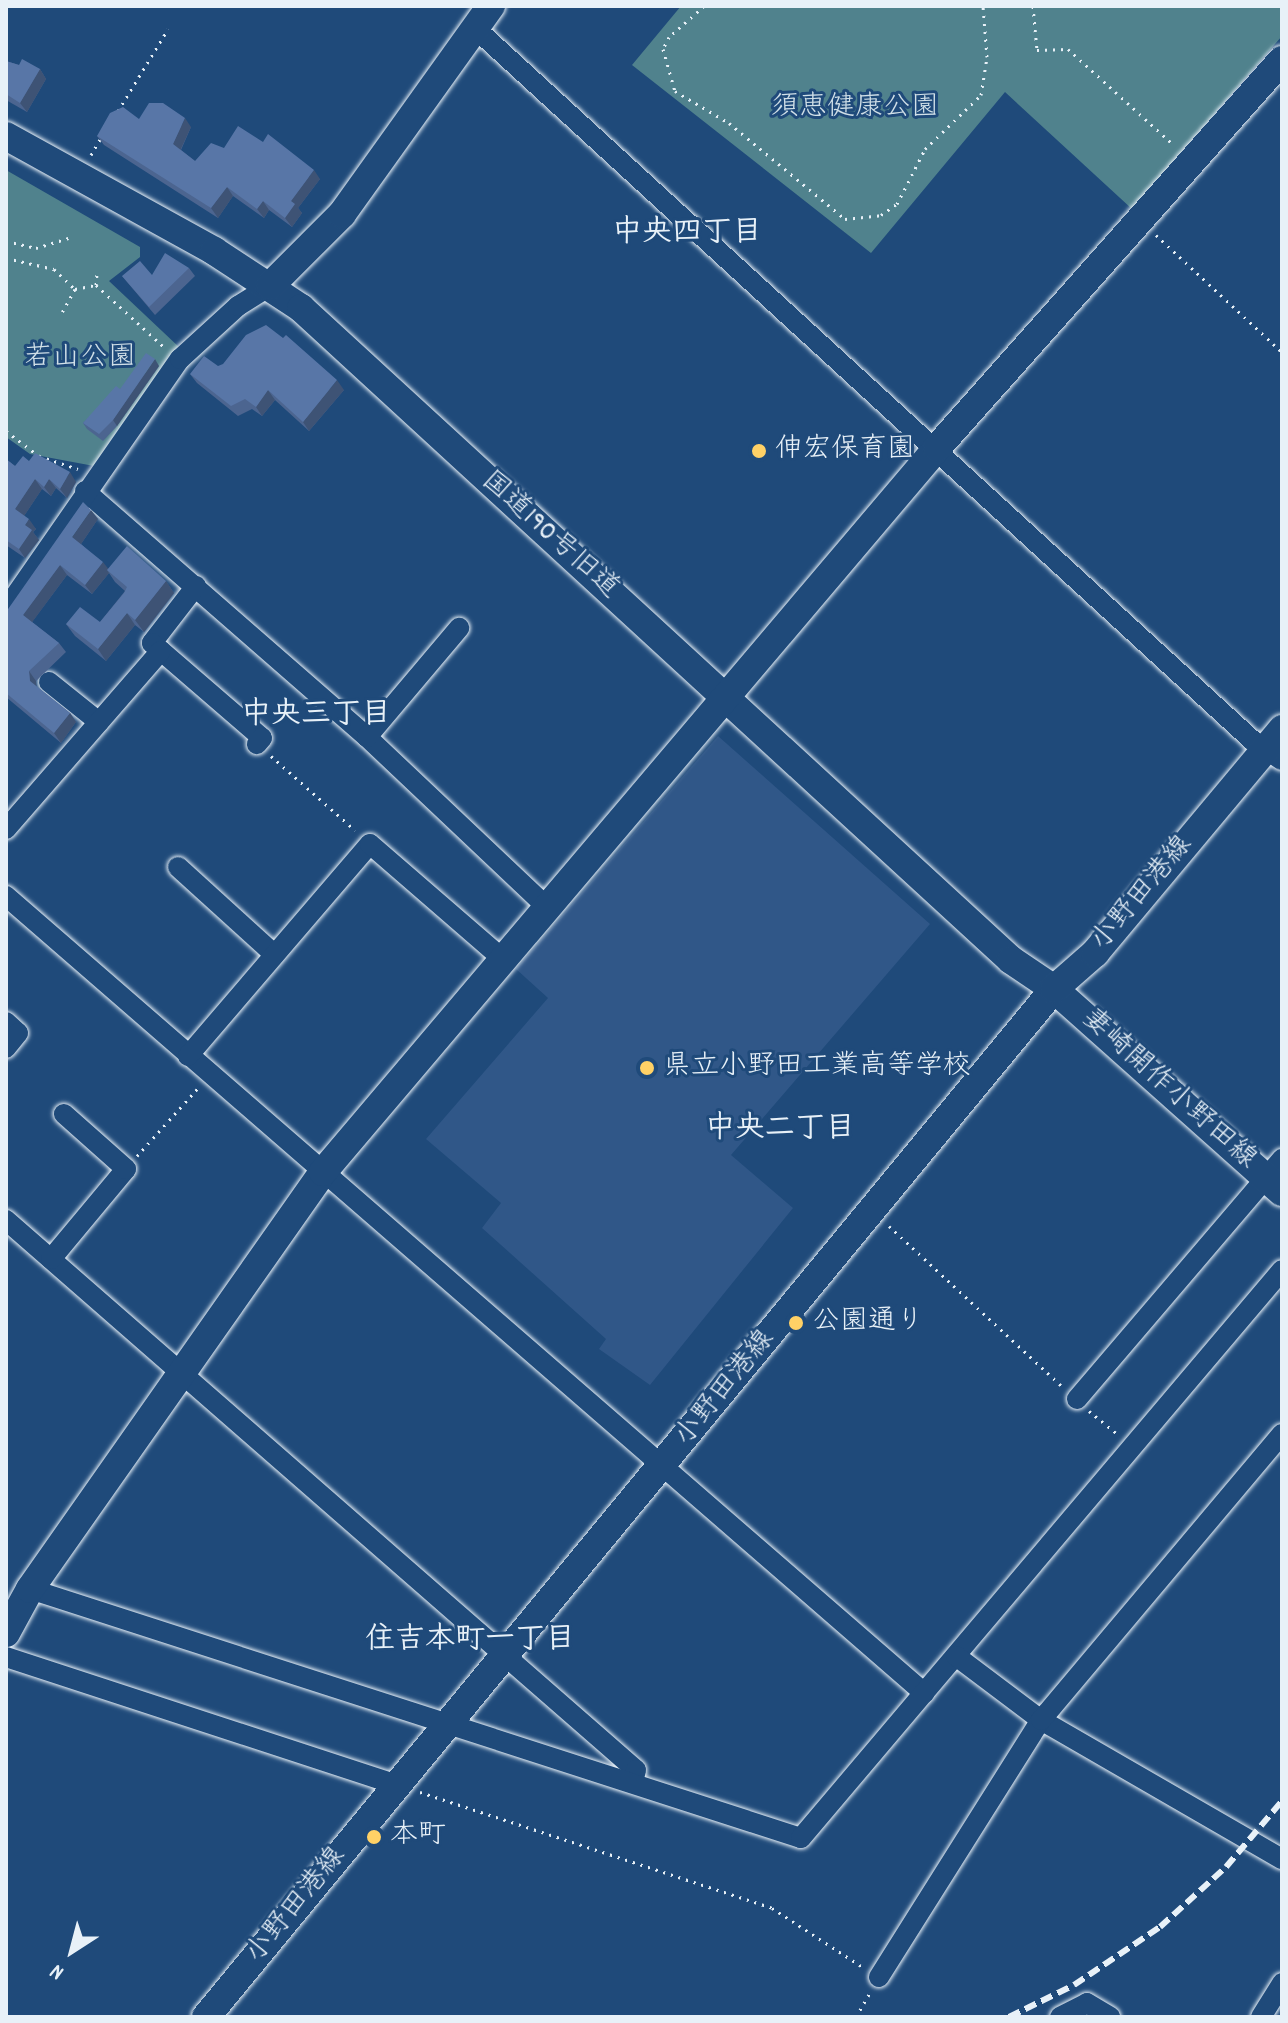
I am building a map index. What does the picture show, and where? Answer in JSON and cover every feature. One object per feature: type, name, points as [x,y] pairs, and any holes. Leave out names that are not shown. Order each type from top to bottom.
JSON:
[{"type":"street","points":[[6,609],[85,491],[180,359],[238,306],[270,286],[342,214],[483,17],[937,448],[1252,740],[1277,745]]},
{"type":"street","points":[[6,1633],[30,1589],[323,1172],[729,700],[937,448],[1057,317],[1138,218],[1282,60]]},
{"type":"street","name":"国道190号旧道","points":[[6,136],[270,286],[301,308],[1011,960],[1054,989]]},
{"type":"street","points":[[85,491],[367,737],[549,909]]},
{"type":"street","points":[[196,586],[152,643],[262,738],[257,744]]},
{"type":"street","points":[[367,737],[459,628]]},
{"type":"street","points":[[6,829],[161,651]]},
{"type":"street","points":[[49,682],[99,722]]},
{"type":"street","name":"小野田港線","points":[[206,2017],[1054,989],[1095,953],[1277,745]]},
{"type":"street","points":[[188,1056],[370,844],[505,961]]},
{"type":"street","points":[[178,867],[274,954]]},
{"type":"street","points":[[6,896],[924,1693]]},
{"type":"street","name":"妻崎開作小野田線","points":[[1054,989],[1277,1176]]},
{"type":"street","points":[[6,1022],[18,1033],[6,1048]]},
{"type":"street","points":[[51,1259],[126,1169],[64,1114]]},
{"type":"street","points":[[1077,1399],[1277,1176]]},
{"type":"street","points":[[6,1220],[636,1770],[633,1782]]},
{"type":"street","points":[[30,1589],[801,1838],[1282,1270]]},
{"type":"street","points":[[879,1977],[1041,1720],[1280,1440]]},
{"type":"street","points":[[956,1656],[1041,1720],[1282,1859]]},
{"type":"street","points":[[6,1657],[397,1785]]},
{"type":"street","points":[[1261,2017],[1282,1983]]},
{"type":"street","points":[[1060,2017],[1087,2003],[1110,2017]]},
{"type":"path","points":[[704,6],[663,49],[675,91],[729,123],[845,219],[881,215],[897,204],[925,149],[981,95],[987,57],[983,6]]},
{"type":"path","points":[[1033,6],[1037,50],[1068,49],[1192,161]]},
{"type":"path","points":[[111,122],[168,29]]},
{"type":"path","points":[[78,176],[103,136]]},
{"type":"path","points":[[1138,218],[1282,352]]},
{"type":"path","points":[[6,241],[36,248],[69,238]]},
{"type":"path","points":[[6,258],[54,269],[75,289]]},
{"type":"path","points":[[96,285],[97,274]]},
{"type":"path","points":[[62,312],[75,289],[96,285]]},
{"type":"path","points":[[96,285],[180,359]]},
{"type":"path","points":[[6,431],[39,456],[97,474]]},
{"type":"path","points":[[257,744],[370,844]]},
{"type":"path","points":[[126,1169],[210,1075]]},
{"type":"path","points":[[872,1210],[1132,1447]]},
{"type":"path","points":[[397,1785],[772,1908],[879,1977],[856,2017]]},
{"type":"shaded area","name":"県立小野田工業高等学校","points":[[718,736],[930,924],[731,1155],[793,1208],[650,1385],[599,1349],[606,1339],[482,1228],[501,1203],[426,1139],[548,998],[516,969]]},
{"type":"green space","name":"須恵健康公園","points":[[681,6],[1282,6],[1282,36],[1132,209],[1005,92],[871,253],[632,65]]},
{"type":"green space","name":"若山公園","points":[[6,170],[140,247],[140,257],[109,281],[180,348],[94,466],[30,454],[6,437]]},
{"type":"building","points":[[22,59],[40,69],[20,103],[6,94],[6,61],[19,65]]},
{"type":"building","points":[[149,103],[163,103],[185,118],[173,144],[195,161],[211,143],[224,148],[238,126],[263,142],[268,134],[314,170],[291,201],[295,204],[285,218],[263,201],[257,209],[227,187],[211,208],[97,136],[110,113],[123,107],[139,119]]},
{"type":"building","points":[[165,253],[189,268],[149,307],[122,276],[140,261],[152,275]]},
{"type":"building","points":[[266,325],[283,338],[286,335],[337,380],[303,422],[268,390],[256,407],[245,399],[231,406],[190,374],[204,356],[218,366],[223,364],[246,335]]},
{"type":"building","points":[[146,353],[155,359],[113,420],[99,434],[83,423],[116,386],[120,389]]},
{"type":"building","points":[[35,453],[70,472],[60,489],[49,479],[44,487],[35,479],[15,509],[29,519],[25,525],[32,530],[19,549],[6,540],[6,459],[15,466],[23,456],[29,461]]},
{"type":"building","points":[[83,502],[91,510],[72,537],[103,562],[85,585],[60,565],[23,615],[59,643],[29,671],[30,681],[70,713],[54,733],[6,693],[6,612]]},
{"type":"building","points":[[127,546],[166,581],[135,620],[127,613],[98,649],[66,624],[80,607],[100,622],[124,593],[127,587],[107,570]]},
{"type":"railway","points":[[1009,2017],[1074,1985],[1160,1927],[1226,1867],[1282,1801]]},
{"type":"place","name":"伸宏保育園","points":[[759,451]]},
{"type":"place","name":"県立小野田工業高等学校","points":[[647,1068]]},
{"type":"place","name":"公園通り","points":[[796,1323]]},
{"type":"place","name":"本町","points":[[374,1837]]},
{"type":"district","name":"中央四丁目","points":[[687,235]]},
{"type":"district","name":"中央三丁目","points":[[316,717]]},
{"type":"district","name":"中央二丁目","points":[[780,1131]]},
{"type":"district","name":"住吉本町一丁目","points":[[470,1642]]}]
